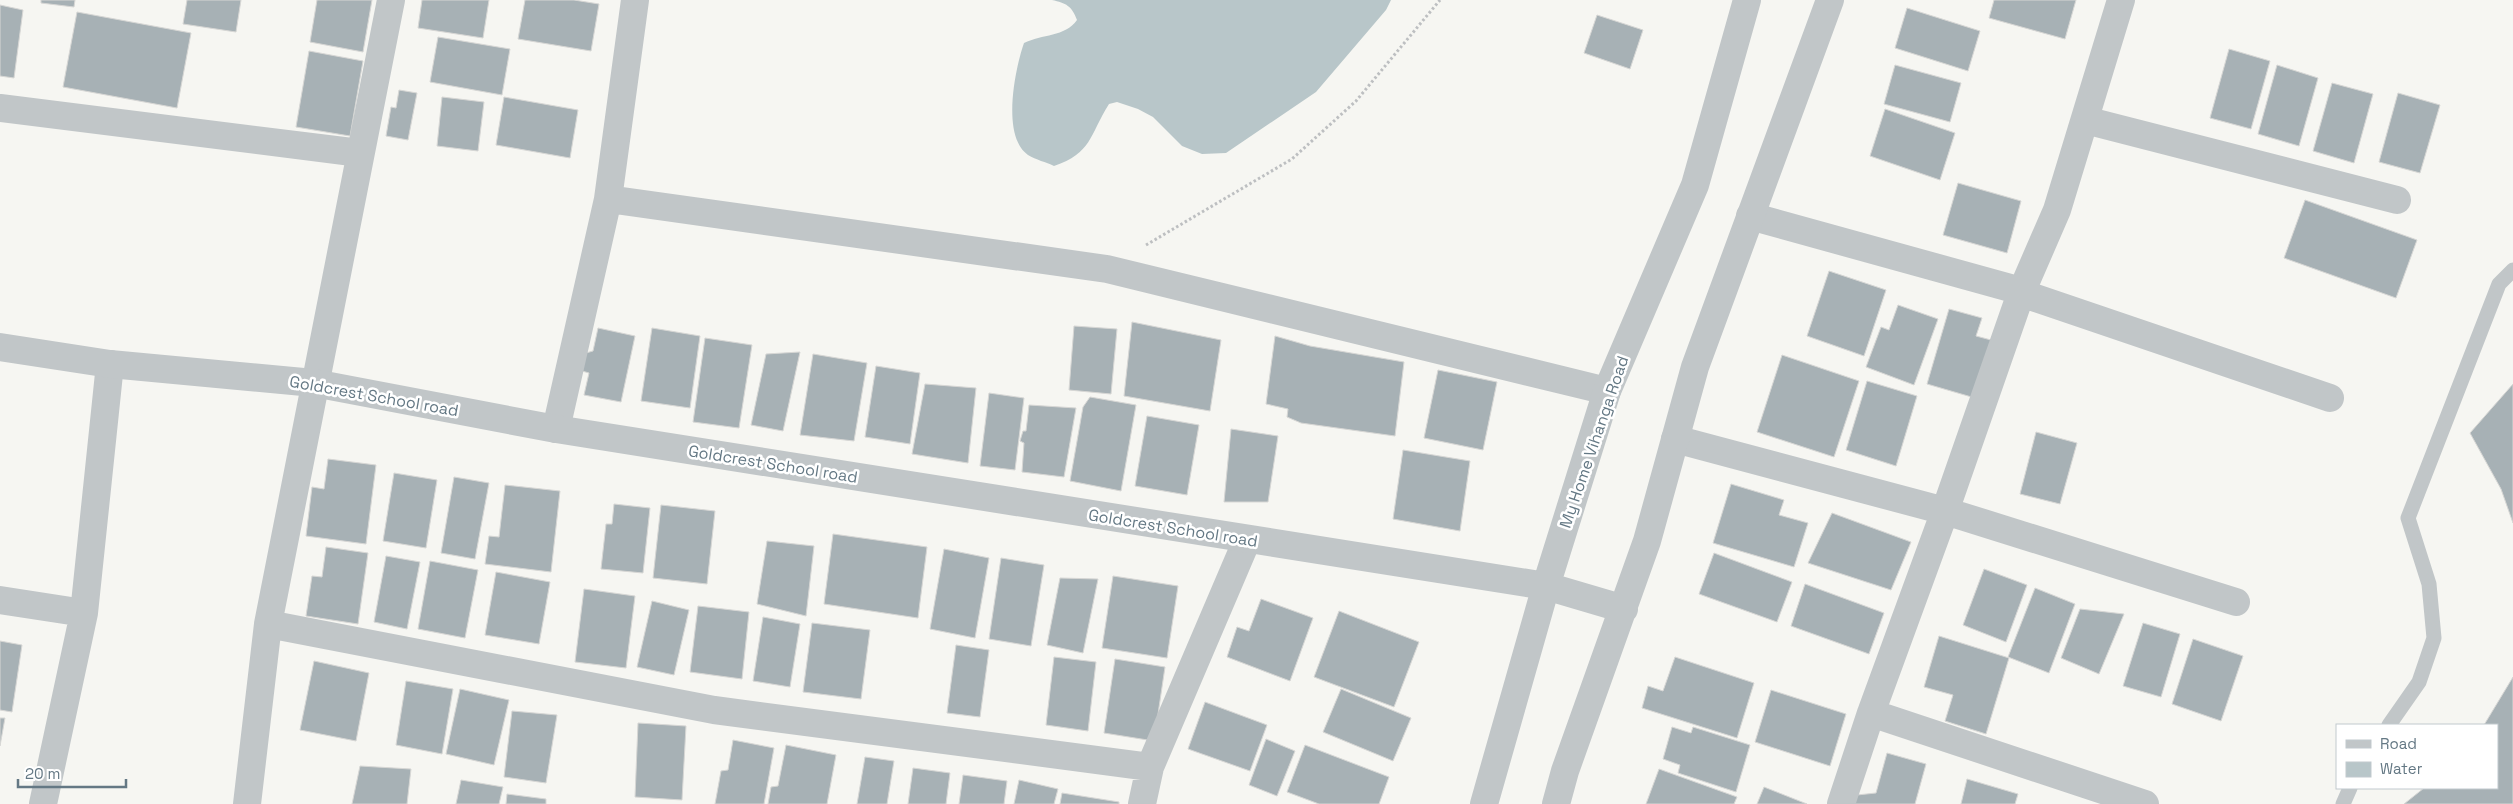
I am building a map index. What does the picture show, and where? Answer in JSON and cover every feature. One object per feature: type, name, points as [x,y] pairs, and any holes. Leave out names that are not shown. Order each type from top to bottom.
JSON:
[{"type":"street","points":[[247,804],[268,624],[391,0]]},
{"type":"street","points":[[556,430],[608,199],[635,0]]},
{"type":"street","name":"My Home Vihanga Road","points":[[1484,804],[1546,586],[1607,391],[1695,185],[1747,0]]},
{"type":"street","points":[[1556,804],[1647,540],[1695,367],[1830,0]]},
{"type":"street","points":[[1841,804],[1871,713],[1945,511],[2021,294],[2057,210],[2121,0]]},
{"type":"street","points":[[0,108],[360,153]]},
{"type":"street","points":[[2084,120],[2396,200]]},
{"type":"street","points":[[608,199],[1107,269],[1607,391]]},
{"type":"street","points":[[1750,216],[2014,289],[2021,294],[2330,398]]},
{"type":"street","name":"Goldcrest School road","points":[[0,347],[110,364],[314,383],[556,430],[1546,586],[1624,609]]},
{"type":"street","points":[[44,804],[84,613],[110,364]]},
{"type":"street","points":[[1675,439],[1945,511],[2236,602]]},
{"type":"street","points":[[1142,804],[1150,766],[1247,540]]},
{"type":"street","points":[[0,600],[84,613]]},
{"type":"street","points":[[268,624],[714,710],[1150,766]]},
{"type":"street","points":[[1871,713],[2144,804]]},
{"type":"lane","points":[[2390,724],[2419,682],[2434,638],[2429,584],[2408,518],[2499,284],[2513,270]]},
{"type":"lane","points":[[2343,804],[2350,789]]},
{"type":"path","points":[[1107,269],[1292,160],[1356,101],[1440,0]]},
{"type":"water","points":[[1052,0],[1391,0],[1386,10],[1316,92],[1226,153],[1202,154],[1182,146],[1153,117],[1138,109],[1117,102],[1109,104],[1083,149],[1066,161],[1054,166],[1028,155],[1020,146],[1012,118],[1014,85],[1024,43],[1066,30],[1077,20],[1073,11],[1068,6]]},
{"type":"building","points":[[41,0],[75,0],[74,7],[41,3]]},
{"type":"building","points":[[187,0],[241,0],[236,32],[183,24]]},
{"type":"building","points":[[317,0],[372,0],[363,52],[310,42]]},
{"type":"building","points":[[422,0],[489,0],[483,38],[418,28]]},
{"type":"building","points":[[525,0],[574,0],[599,4],[591,51],[518,39]]},
{"type":"building","points":[[1994,0],[2076,0],[2065,39],[1989,18]]},
{"type":"building","points":[[0,5],[23,10],[14,78],[0,76]]},
{"type":"building","points":[[1907,8],[1980,31],[1968,71],[1895,48]]},
{"type":"building","points":[[77,12],[191,33],[177,108],[63,87]]},
{"type":"building","points":[[1597,15],[1643,30],[1630,69],[1584,53]]},
{"type":"building","points":[[438,37],[510,49],[502,95],[430,82]]},
{"type":"building","points":[[2229,49],[2270,61],[2251,129],[2210,118]]},
{"type":"building","points":[[309,51],[363,61],[350,136],[296,127]]},
{"type":"building","points":[[1895,65],[1961,83],[1950,122],[1884,104]]},
{"type":"building","points":[[2277,65],[2318,78],[2299,146],[2258,134]]},
{"type":"building","points":[[2332,83],[2373,94],[2354,163],[2313,151]]},
{"type":"building","points":[[399,90],[417,93],[408,140],[386,136],[391,107],[396,108]]},
{"type":"building","points":[[2398,93],[2440,105],[2420,173],[2379,162]]},
{"type":"building","points":[[442,97],[484,102],[478,151],[437,146]]},
{"type":"building","points":[[504,97],[578,110],[570,158],[496,145]]},
{"type":"building","points":[[1885,109],[1955,133],[1940,180],[1870,156]]},
{"type":"building","points":[[1958,183],[2021,201],[2007,253],[1943,235]]},
{"type":"building","points":[[2305,200],[2417,240],[2396,298],[2284,258]]},
{"type":"building","points":[[1829,271],[1886,290],[1864,356],[1807,336]]},
{"type":"building","points":[[1898,305],[1938,319],[1914,385],[1866,367],[1881,327],[1889,330]]},
{"type":"building","points":[[1949,309],[1982,318],[1976,336],[1991,340],[1975,398],[1927,384]]},
{"type":"building","points":[[1132,322],[1221,340],[1210,411],[1124,396]]},
{"type":"building","points":[[1074,326],[1117,329],[1111,394],[1069,390]]},
{"type":"building","points":[[598,328],[635,336],[621,402],[584,395],[589,373],[582,371],[586,353],[593,351]]},
{"type":"building","points":[[652,328],[700,336],[690,408],[641,401]]},
{"type":"building","points":[[1275,336],[1310,346],[1404,362],[1395,436],[1301,423],[1287,417],[1288,409],[1266,404]]},
{"type":"building","points":[[705,338],[752,345],[739,428],[693,422]]},
{"type":"building","points":[[800,352],[783,431],[751,425],[766,354]]},
{"type":"building","points":[[813,354],[867,363],[854,441],[800,435]]},
{"type":"building","points":[[1782,355],[1859,381],[1834,457],[1757,432]]},
{"type":"building","points":[[876,366],[920,373],[910,444],[865,437]]},
{"type":"building","points":[[1438,370],[1497,382],[1483,450],[1424,438]]},
{"type":"building","points":[[1867,381],[1917,396],[1896,466],[1846,450]]},
{"type":"building","points":[[925,384],[976,388],[968,463],[912,454]]},
{"type":"building","points":[[2513,384],[2513,523],[2501,489],[2470,433]]},
{"type":"building","points":[[989,393],[1024,398],[1015,470],[980,466]]},
{"type":"building","points":[[1090,397],[1136,405],[1121,491],[1070,481],[1083,407]]},
{"type":"building","points":[[1029,405],[1076,408],[1064,477],[1022,472],[1024,443],[1020,441],[1023,431],[1026,431]]},
{"type":"building","points":[[1147,416],[1199,425],[1187,495],[1135,486]]},
{"type":"building","points":[[1231,429],[1278,436],[1268,502],[1224,502]]},
{"type":"building","points":[[2036,432],[2077,443],[2060,504],[2020,494]]},
{"type":"building","points":[[1403,450],[1470,461],[1460,531],[1393,519]]},
{"type":"building","points":[[328,459],[376,465],[366,544],[306,536],[312,487],[324,489]]},
{"type":"building","points":[[394,473],[437,480],[426,548],[383,541]]},
{"type":"building","points":[[454,477],[489,483],[475,559],[441,553]]},
{"type":"building","points":[[1731,484],[1784,500],[1779,515],[1808,523],[1794,567],[1713,543]]},
{"type":"building","points":[[505,485],[560,491],[551,572],[485,564],[489,536],[499,537]]},
{"type":"building","points":[[614,504],[650,508],[643,573],[601,569],[606,524],[612,524]]},
{"type":"building","points":[[661,505],[715,511],[707,584],[653,578]]},
{"type":"building","points":[[1832,513],[1911,542],[1891,590],[1808,563]]},
{"type":"building","points":[[833,534],[927,547],[918,618],[824,604]]},
{"type":"building","points":[[767,541],[814,546],[806,616],[757,604]]},
{"type":"building","points":[[326,547],[368,553],[358,624],[306,616],[312,576],[322,577]]},
{"type":"building","points":[[944,549],[989,558],[975,638],[930,629]]},
{"type":"building","points":[[1714,553],[1792,582],[1777,622],[1699,594]]},
{"type":"building","points":[[386,556],[420,562],[407,629],[374,622]]},
{"type":"building","points":[[1001,558],[1044,565],[1031,646],[989,639]]},
{"type":"building","points":[[430,561],[478,570],[465,638],[418,629]]},
{"type":"building","points":[[1984,569],[2027,585],[2006,642],[1963,625]]},
{"type":"building","points":[[496,572],[550,582],[539,644],[485,635]]},
{"type":"building","points":[[1113,576],[1178,586],[1167,658],[1102,648]]},
{"type":"building","points":[[1060,578],[1098,579],[1083,653],[1047,645]]},
{"type":"building","points":[[1805,584],[1884,613],[1869,654],[1791,626]]},
{"type":"building","points":[[2035,588],[2075,604],[2049,673],[2008,657]]},
{"type":"building","points":[[584,589],[635,596],[626,668],[575,662]]},
{"type":"building","points":[[1261,599],[1313,618],[1290,681],[1227,657],[1237,627],[1249,631]]},
{"type":"building","points":[[652,601],[689,610],[674,675],[637,667]]},
{"type":"building","points":[[698,606],[749,612],[742,679],[690,672]]},
{"type":"building","points":[[2080,609],[2124,614],[2099,674],[2061,658]]},
{"type":"building","points":[[1339,611],[1419,642],[1394,707],[1314,677]]},
{"type":"building","points":[[763,617],[800,624],[790,687],[753,681]]},
{"type":"building","points":[[812,623],[870,630],[861,699],[803,692]]},
{"type":"building","points":[[2143,623],[2180,634],[2161,697],[2123,686]]},
{"type":"building","points":[[1939,636],[2009,658],[1986,734],[1945,721],[1953,695],[1924,687]]},
{"type":"building","points":[[2193,639],[2243,656],[2221,721],[2172,704]]},
{"type":"building","points":[[0,641],[22,645],[12,712],[0,710]]},
{"type":"building","points":[[956,645],[989,650],[980,717],[947,713]]},
{"type":"building","points":[[1054,657],[1096,662],[1088,731],[1046,725]]},
{"type":"building","points":[[1675,657],[1754,683],[1737,738],[1642,708],[1648,686],[1663,691]]},
{"type":"building","points":[[1115,659],[1165,667],[1154,741],[1104,733]]},
{"type":"building","points":[[314,661],[369,673],[356,741],[300,730]]},
{"type":"building","points":[[2513,677],[2513,804],[2404,804],[2423,789],[2498,789],[2498,724],[2485,724]]},
{"type":"building","points":[[406,681],[453,689],[442,754],[396,745]]},
{"type":"building","points":[[460,689],[509,700],[494,765],[446,754]]},
{"type":"building","points":[[1341,689],[1411,718],[1393,761],[1323,732]]},
{"type":"building","points":[[1771,690],[1846,714],[1830,766],[1755,742]]},
{"type":"building","points":[[1205,702],[1267,725],[1250,771],[1188,749]]},
{"type":"building","points":[[512,711],[557,715],[546,783],[504,777]]},
{"type":"building","points":[[0,718],[5,718],[0,746]]},
{"type":"building","points":[[638,723],[686,726],[682,800],[635,797]]},
{"type":"building","points":[[1672,727],[1691,733],[1693,727],[1750,745],[1736,792],[1678,773],[1680,765],[1663,759]]},
{"type":"building","points":[[1266,739],[1295,751],[1277,796],[1249,785]]},
{"type":"building","points":[[733,740],[774,748],[764,804],[715,804],[721,771],[728,770]]},
{"type":"building","points":[[786,745],[836,755],[827,804],[768,804],[771,787],[778,786]]},
{"type":"building","points":[[1305,745],[1389,777],[1379,804],[1319,804],[1287,792]]},
{"type":"building","points":[[1887,753],[1926,764],[1915,804],[1854,804],[1857,795],[1876,793]]},
{"type":"building","points":[[865,757],[894,761],[887,804],[857,804]]},
{"type":"building","points":[[360,766],[411,769],[407,804],[352,804]]},
{"type":"building","points":[[913,768],[950,773],[946,804],[908,804]]},
{"type":"building","points":[[1659,769],[1737,797],[1734,804],[1646,804]]},
{"type":"building","points":[[963,775],[1007,781],[1004,804],[959,804]]},
{"type":"building","points":[[1967,779],[2018,794],[2015,804],[1961,804]]},
{"type":"building","points":[[461,780],[503,787],[499,804],[456,804]]},
{"type":"building","points":[[1019,780],[1058,789],[1054,804],[1014,804]]},
{"type":"building","points":[[1764,787],[1807,804],[1757,804]]},
{"type":"building","points":[[1062,793],[1119,802],[1119,804],[1060,804]]},
{"type":"building","points":[[507,794],[546,799],[546,804],[506,804]]}]
